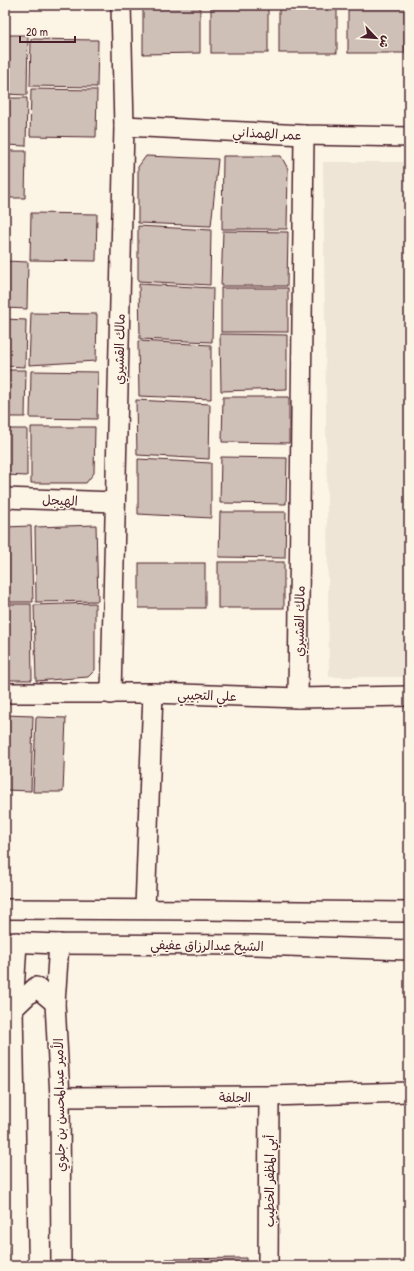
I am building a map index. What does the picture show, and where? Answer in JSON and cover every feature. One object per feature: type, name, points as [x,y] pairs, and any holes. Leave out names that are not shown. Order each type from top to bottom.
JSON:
[{"type":"street","name":"مالك القشيري","points":[[111,694],[124,126],[121,5]]},
{"type":"street","name":"عمر الهمذاني","points":[[124,126],[304,135],[409,137]]},
{"type":"street","name":"مالك القشيري","points":[[298,698],[304,135]]},
{"type":"street","name":"الهيجل","points":[[5,498],[115,502]]},
{"type":"street","name":"علي التجيبي","points":[[5,693],[153,693],[298,698],[409,696]]},
{"type":"street","points":[[145,909],[153,693]]},
{"type":"street","points":[[5,909],[409,912]]},
{"type":"street","points":[[11,942],[13,1009],[12,1247],[18,1266]]},
{"type":"street","name":"الشيخ عبدالرزاق عفيفي","points":[[11,942],[59,944],[256,945],[409,950]]},
{"type":"street","name":"الأمير عبدالمحسن بن جلوي","points":[[59,944],[55,1003],[60,1097],[61,1266]]},
{"type":"street","points":[[13,1009],[36,987],[55,1003]]},
{"type":"street","name":"الجلفة","points":[[60,1097],[269,1096],[409,1092]]},
{"type":"street","name":"أبي المظفر الخطيب","points":[[268,1266],[269,1096]]},
{"type":"shaded area","points":[[323,162],[409,162],[409,677],[329,677]]},
{"type":"building","points":[[143,5],[200,5],[200,53],[143,54]]},
{"type":"building","points":[[211,5],[268,5],[268,53],[211,53]]},
{"type":"building","points":[[279,5],[337,5],[337,53],[279,53]]},
{"type":"building","points":[[348,5],[405,5],[405,53],[348,53]]},
{"type":"building","points":[[5,35],[28,35],[27,95],[5,94]]},
{"type":"building","points":[[31,39],[98,40],[97,87],[30,86]]},
{"type":"building","points":[[31,89],[97,90],[96,137],[30,136]]},
{"type":"building","points":[[5,98],[27,98],[26,146],[5,145]]},
{"type":"building","points":[[5,151],[26,151],[25,198],[5,198]]},
{"type":"building","points":[[146,156],[218,159],[211,226],[138,223],[138,167]]},
{"type":"building","points":[[223,156],[281,156],[288,169],[287,229],[222,229]]},
{"type":"building","points":[[31,213],[97,214],[96,261],[30,260]]},
{"type":"building","points":[[138,226],[211,230],[210,285],[138,281]]},
{"type":"building","points":[[223,231],[288,232],[287,286],[221,286]]},
{"type":"building","points":[[5,261],[28,262],[27,309],[5,308]]},
{"type":"building","points":[[139,284],[213,288],[212,342],[140,339]]},
{"type":"building","points":[[221,288],[288,288],[288,332],[221,332]]},
{"type":"building","points":[[31,313],[97,314],[96,361],[29,365]]},
{"type":"building","points":[[5,319],[26,320],[25,367],[5,366]]},
{"type":"building","points":[[220,334],[287,335],[287,389],[221,391]]},
{"type":"building","points":[[138,341],[211,345],[211,399],[139,396]]},
{"type":"building","points":[[5,370],[26,370],[25,417],[5,417]]},
{"type":"building","points":[[31,371],[98,372],[97,419],[30,418]]},
{"type":"building","points":[[223,397],[289,397],[289,443],[222,442]]},
{"type":"building","points":[[136,400],[210,404],[209,459],[137,455]]},
{"type":"building","points":[[31,427],[95,427],[94,473],[86,483],[31,483]]},
{"type":"building","points":[[5,429],[27,429],[27,476],[5,475]]},
{"type":"building","points":[[221,457],[287,458],[286,504],[220,503]]},
{"type":"building","points":[[138,459],[211,463],[211,518],[138,514]]},
{"type":"building","points":[[220,512],[286,512],[285,558],[219,557]]},
{"type":"building","points":[[96,525],[98,601],[36,602],[35,527]]},
{"type":"building","points":[[31,526],[33,602],[5,602],[5,527]]},
{"type":"building","points":[[218,562],[284,562],[284,608],[218,608]]},
{"type":"building","points":[[139,563],[205,563],[205,608],[139,608]]},
{"type":"building","points":[[95,603],[95,670],[88,677],[36,681],[34,605]]},
{"type":"building","points":[[5,604],[31,604],[32,680],[5,680]]},
{"type":"building","points":[[5,715],[33,716],[31,791],[5,790]]},
{"type":"building","points":[[36,717],[66,718],[63,792],[33,792]]},
{"type":"building","points":[[246,1258],[246,1266],[166,1266],[166,1259]]}]
